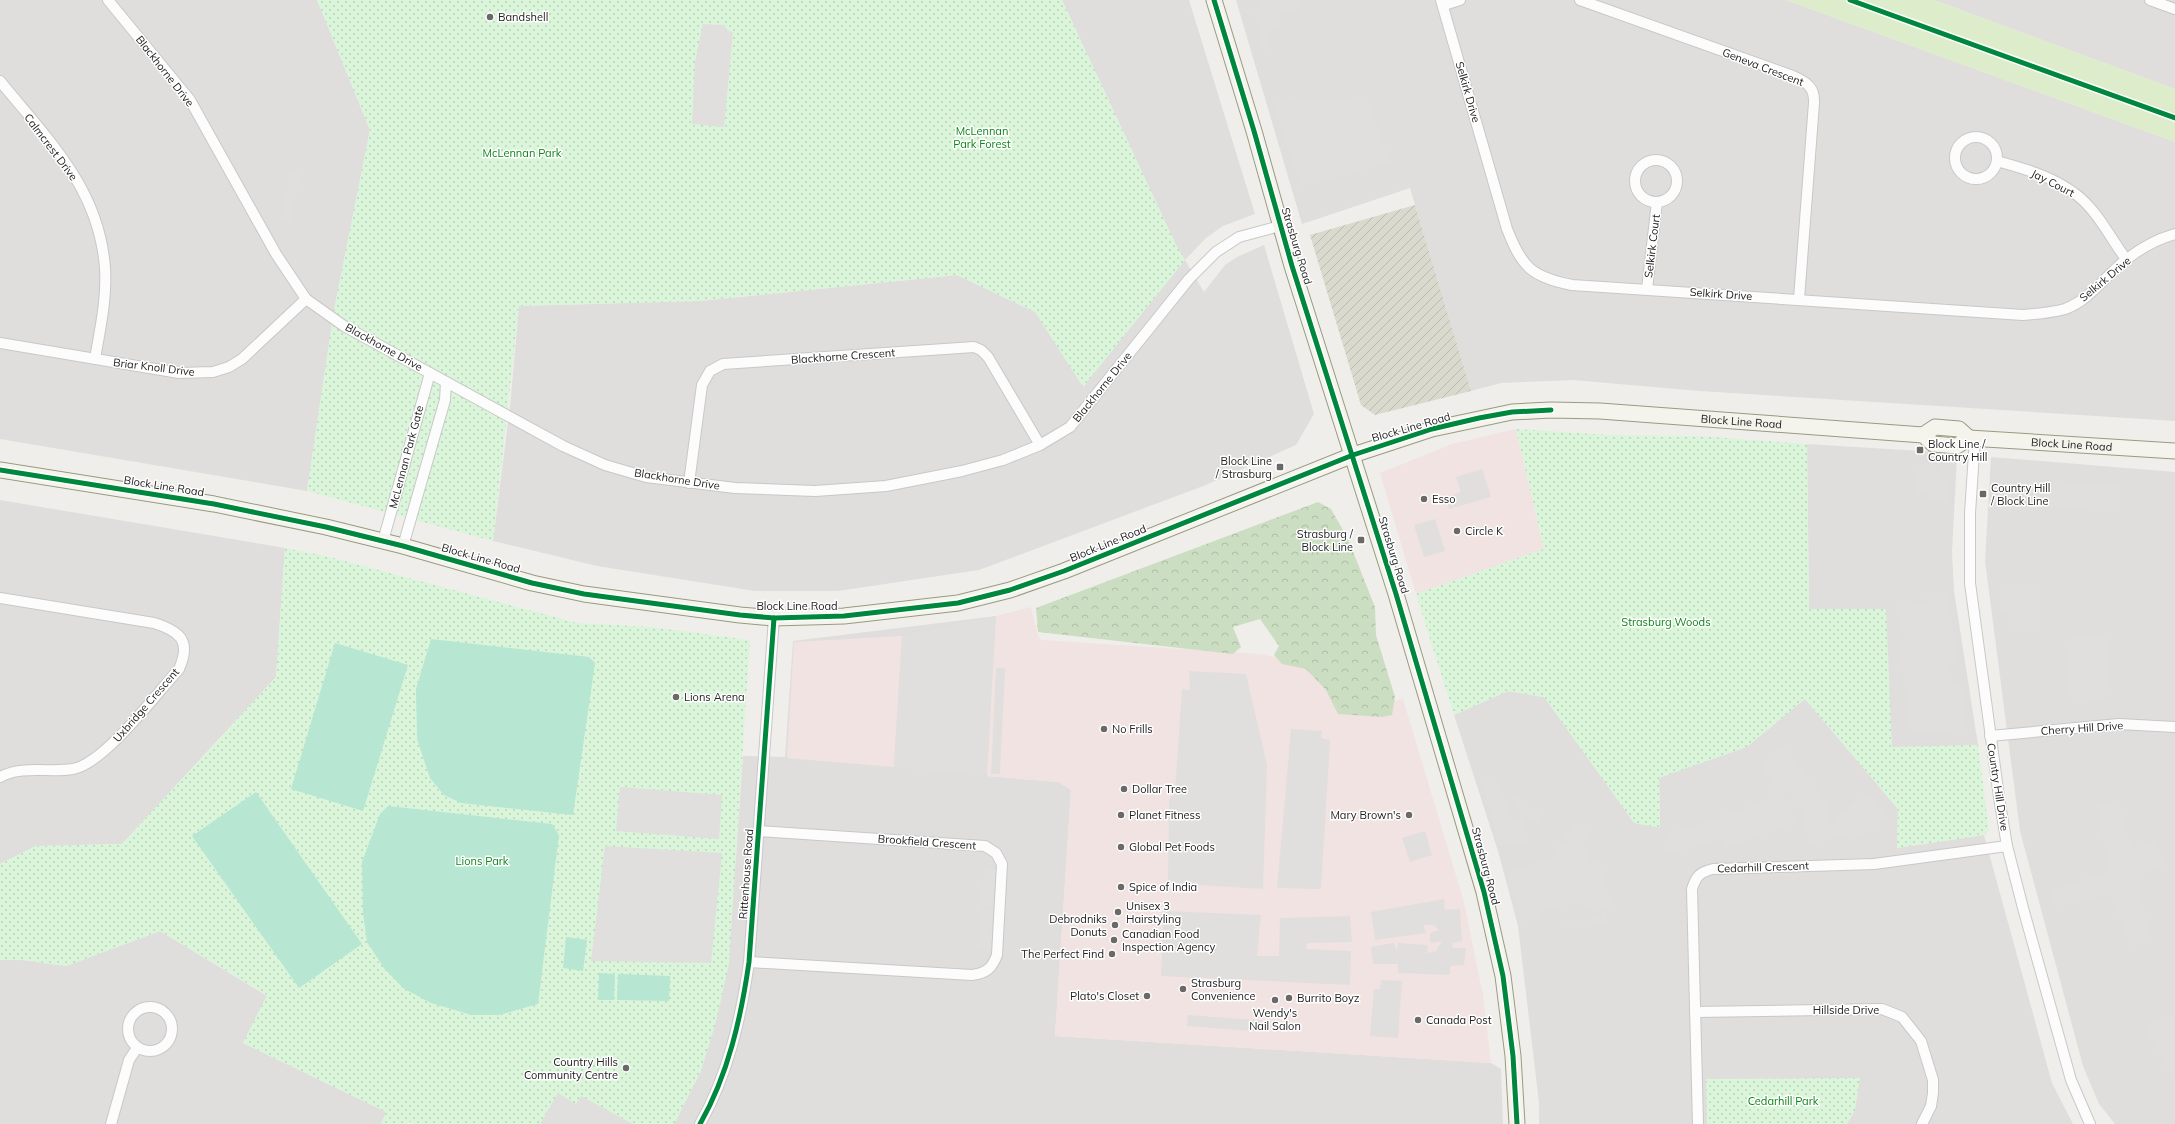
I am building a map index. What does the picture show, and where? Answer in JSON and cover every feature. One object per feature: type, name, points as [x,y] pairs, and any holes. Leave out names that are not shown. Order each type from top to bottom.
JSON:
[{"type":"street","name":"Blackhorne Drive","points":[[108,0],[190,100],[276,254],[306,299],[344,326],[563,446],[605,465],[646,477],[689,483],[768,490],[815,491],[886,486],[962,471],[1003,460],[1040,444],[1070,427],[1189,279],[1216,252],[1239,237],[1280,226]]},
{"type":"street","name":"Strasburg Road","points":[[1214,0],[1254,131],[1280,226],[1353,455],[1450,771],[1484,892],[1503,976],[1513,1063],[1517,1124]]},
{"type":"street","points":[[1443,3],[1460,0]]},
{"type":"street","name":"Geneva Crescent","points":[[1580,0],[1793,76],[1811,87],[1815,94],[1799,299]]},
{"type":"street","points":[[2150,0],[2175,9]]},
{"type":"street","name":"Selkirk Drive","points":[[1443,3],[1507,229],[1517,254],[1528,268],[1540,276],[1554,282],[1572,285],[2023,315],[2043,314],[2072,305],[2098,286],[2126,259],[2159,239],[2175,234]]},
{"type":"street","name":"Calmcrest Drive","points":[[0,81],[73,172],[89,204],[100,234],[105,269],[104,306],[94,359]]},
{"type":"street","points":[[1973,137],[1983,138],[1991,143],[1996,152],[1997,161],[1993,170],[1987,176],[1974,178],[1961,173],[1956,166],[1955,157],[1957,148],[1964,140],[1973,137]]},
{"type":"street","name":"Selkirk Court","points":[[1659,160],[1667,164],[1673,170],[1676,177],[1674,192],[1669,198],[1657,202],[1648,201],[1642,197],[1636,190],[1634,180],[1637,171],[1644,164],[1650,161],[1659,160]]},
{"type":"street","name":"Jay Court","points":[[1997,161],[2048,178],[2079,197],[2091,210],[2126,259]]},
{"type":"street","name":"Selkirk Court","points":[[1647,290],[1657,202]]},
{"type":"street","name":"Briar Knoll Drive","points":[[0,343],[179,373],[213,372],[229,367],[242,359],[306,299]]},
{"type":"street","name":"Blackhorne Crescent","points":[[689,483],[702,385],[710,371],[723,364],[974,347],[981,350],[988,357],[1040,444]]},
{"type":"street","name":"McLennan Park Gate","points":[[383,541],[430,373]]},
{"type":"street","name":"McLennan Park Gate","points":[[404,546],[445,400],[446,382]]},
{"type":"street","name":"Block Line Road","points":[[0,470],[214,504],[404,546],[532,582],[584,594],[774,618],[844,616],[958,603],[1010,590],[1071,569],[1353,455],[1432,429],[1512,412],[1551,410],[1608,412],[1924,435],[1934,427],[1959,429],[1972,438],[2175,451]]},
{"type":"street","name":"Country Hill Drive","points":[[1972,438],[1970,583],[1990,736],[2007,846],[2070,1080],[2090,1124]]},
{"type":"street","name":"Uxbridge Crescent","points":[[0,598],[154,623],[173,629],[179,636],[184,655],[179,669],[116,739],[92,760],[74,769],[19,770],[0,777]]},
{"type":"street","name":"Rittenhouse Road","points":[[700,1124],[712,1103],[731,1050],[745,993],[749,962],[774,618]]},
{"type":"street","name":"Cherry Hill Drive","points":[[1990,736],[2119,724],[2175,727]]},
{"type":"street","name":"Brookfield Crescent","points":[[749,962],[972,975],[983,973],[992,967],[997,955],[1002,864],[996,853],[985,846],[759,831]]},
{"type":"street","name":"Cedarhill Crescent","points":[[1698,1124],[1692,889],[1695,878],[1702,871],[1713,869],[1874,864],[2007,846]]},
{"type":"street","points":[[146,1007],[154,1007],[166,1013],[172,1026],[169,1041],[158,1050],[150,1052],[137,1048],[132,1042],[128,1032],[129,1020],[134,1014],[146,1007]]},
{"type":"street","name":"Hillside Drive","points":[[1695,1012],[1882,1009],[1902,1017],[1921,1042],[1933,1080],[1931,1106],[1922,1124]]},
{"type":"street","points":[[111,1124],[129,1060],[137,1048]]},
{"type":"shaded area","points":[[0,0],[317,0],[370,130],[334,310],[307,491],[0,439]]},
{"type":"shaded area","points":[[1062,0],[1189,0],[1255,214],[1223,226],[1206,238],[1185,260],[1204,292],[1225,265],[1237,257],[1264,245],[1314,414],[1296,445],[1206,485],[979,570],[838,591],[755,591],[597,566],[493,541],[510,407],[519,306],[699,301],[957,275],[1035,312],[1084,387],[1175,243]]},
{"type":"shaded area","points":[[1236,0],[1786,0],[2175,142],[2175,421],[1699,391],[1573,380],[1501,383],[1471,391],[1410,188],[1302,224]]},
{"type":"shaded area","points":[[1259,0],[1298,0],[1297,10],[1280,10],[1280,26],[1271,27],[1269,51],[1264,53],[1254,7],[1259,7]]},
{"type":"shaded area","points":[[1934,0],[2175,0],[2175,89]]},
{"type":"shaded area","points":[[703,24],[725,25],[726,30],[733,32],[724,127],[692,124],[695,62]]},
{"type":"shaded area","points":[[1289,97],[1368,103],[1391,163],[1300,187],[1274,103]]},
{"type":"shaded area","points":[[291,171],[300,172],[291,221],[282,219]]},
{"type":"shaded area","points":[[1415,205],[1471,391],[1375,415],[1361,405],[1310,235]]},
{"type":"shaded area","points":[[1516,429],[1544,549],[1416,594],[1380,473],[1452,444]]},
{"type":"shaded area","points":[[1807,444],[1954,453],[1957,456],[1952,553],[1954,591],[1978,745],[1892,748],[1809,609]]},
{"type":"shaded area","points":[[1991,457],[2175,472],[2175,1124],[2115,1124],[2099,1104],[2083,1066],[2020,831],[1985,561]]},
{"type":"shaded area","points":[[1482,469],[1491,497],[1449,509],[1445,497],[1461,492],[1456,477]]},
{"type":"shaded area","points":[[1916,470],[1939,471],[1939,478],[1948,481],[1947,502],[1928,501],[1928,494],[1916,493]]},
{"type":"shaded area","points":[[2010,479],[2120,485],[2119,512],[1997,505],[1998,486],[2009,487]]},
{"type":"shaded area","points":[[0,500],[285,548],[276,677],[122,844],[36,846],[0,864]]},
{"type":"shaded area","points":[[1435,519],[1445,551],[1424,557],[1414,525]]},
{"type":"shaded area","points":[[2000,585],[2039,586],[2039,626],[2009,625],[2009,613],[1999,612]]},
{"type":"shaded area","points":[[1927,592],[1948,592],[1957,661],[1948,663],[1952,683],[1961,683],[1968,735],[1910,730],[1900,641],[1905,640],[1894,607],[1909,607],[1909,602],[1926,604]]},
{"type":"shaded area","points":[[1031,607],[1038,635],[1041,640],[1260,654],[1324,666],[1343,712],[1403,699],[1464,902],[1483,995],[1491,1063],[1055,1036],[1071,790],[1059,782],[987,776],[996,616]]},
{"type":"shaded area","points":[[996,616],[987,776],[1059,782],[1071,790],[1055,1036],[1491,1063],[1501,1069],[1503,1124],[674,1124],[701,1071],[736,858],[743,756],[785,757],[793,641]]},
{"type":"shaded area","points":[[996,616],[987,776],[894,767],[902,636]]},
{"type":"shaded area","points":[[902,636],[894,767],[787,758],[794,642]]},
{"type":"shaded area","points":[[2071,636],[2108,638],[2105,699],[2068,697]]},
{"type":"shaded area","points":[[996,668],[1005,668],[1000,774],[991,774]]},
{"type":"shaded area","points":[[1189,671],[1246,674],[1267,765],[1263,889],[1168,883],[1169,800],[1175,790],[1182,689],[1190,690]]},
{"type":"shaded area","points":[[1508,691],[1544,697],[1634,822],[1660,827],[1659,778],[1805,699],[1898,809],[1897,848],[1984,835],[2052,1083],[2073,1124],[1539,1124],[1539,1103],[1518,926],[1498,851],[1454,715]]},
{"type":"shaded area","points":[[1291,729],[1322,731],[1321,738],[1330,740],[1321,889],[1277,888]]},
{"type":"shaded area","points":[[1782,745],[1831,809],[1824,814],[1832,829],[1837,825],[1834,818],[1868,792],[1888,816],[1852,842],[1845,837],[1833,838],[1811,845],[1802,820],[1809,816],[1787,788],[1778,792],[1761,764]]},
{"type":"shaded area","points":[[1479,774],[1501,787],[1513,820],[1521,817],[1530,841],[1500,846]]},
{"type":"shaded area","points":[[620,787],[722,795],[719,839],[616,831]]},
{"type":"shaded area","points":[[1517,795],[1542,818],[1536,824],[1511,802]]},
{"type":"shaded area","points":[[1777,797],[1795,816],[1798,822],[1726,848],[1723,838],[1688,849],[1665,853],[1664,840],[1669,839],[1668,831],[1680,831]]},
{"type":"shaded area","points":[[2118,801],[2132,849],[2156,841],[2165,866],[2137,875],[2150,939],[2130,946],[2110,894],[2055,907],[2050,891],[2109,871],[2097,806]]},
{"type":"shaded area","points":[[1575,822],[1589,833],[1583,841],[1590,861],[1598,858],[1613,906],[1601,910],[1598,904],[1584,909],[1581,902],[1538,911],[1540,919],[1521,922],[1508,872],[1557,856],[1554,846],[1562,844],[1564,847],[1570,845],[1564,838]]},
{"type":"shaded area","points":[[1425,831],[1432,855],[1410,862],[1402,838]]},
{"type":"shaded area","points":[[605,846],[722,853],[711,963],[591,961]]},
{"type":"shaded area","points":[[984,867],[995,868],[992,907],[981,906]]},
{"type":"shaded area","points":[[1444,899],[1445,910],[1460,909],[1462,941],[1452,943],[1453,948],[1466,948],[1464,965],[1450,966],[1450,975],[1398,973],[1398,964],[1373,964],[1371,947],[1394,943],[1397,951],[1398,943],[1427,945],[1428,953],[1436,951],[1442,941],[1430,943],[1430,933],[1439,930],[1434,925],[1423,925],[1426,933],[1375,940],[1371,912]]},
{"type":"shaded area","points":[[981,910],[992,911],[989,950],[977,949]]},
{"type":"shaded area","points":[[1164,911],[1261,915],[1257,956],[1279,956],[1280,918],[1350,916],[1352,942],[1307,943],[1306,949],[1351,951],[1350,985],[1161,976]]},
{"type":"shaded area","points":[[1606,913],[1607,922],[1588,927],[1566,929],[1566,922],[1587,920]]},
{"type":"shaded area","points":[[160,931],[267,996],[243,1043],[386,1112],[381,1124],[0,1124],[0,960],[22,960],[66,966]]},
{"type":"shaded area","points":[[1381,980],[1402,981],[1398,1038],[1370,1036],[1374,989],[1380,989]]},
{"type":"shaded area","points":[[2175,1012],[2175,1084],[2147,1031],[2148,1024]]},
{"type":"shaded area","points":[[1188,1015],[1267,1021],[1266,1032],[1187,1026]]},
{"type":"shaded area","points":[[558,1093],[576,1104],[581,1096],[633,1124],[540,1124]]},
{"type":"green space","name":"McLennan Park","points":[[317,0],[1062,0],[1175,243],[1185,260],[1083,387],[1035,312],[957,275],[699,301],[519,306],[493,541],[307,491],[334,310],[370,130]]},
{"type":"green space","points":[[1786,0],[1934,0],[2175,89],[2175,142]]},
{"type":"green space","name":"Strasburg Woods","points":[[1516,429],[1610,435],[1700,436],[1807,444],[1809,609],[1886,609],[1892,747],[1978,745],[1989,831],[1984,835],[1897,848],[1898,809],[1805,699],[1747,747],[1659,778],[1660,828],[1634,823],[1544,697],[1508,691],[1454,715],[1416,594],[1544,549]]},
{"type":"green space","points":[[1318,502],[1331,509],[1348,539],[1375,607],[1376,635],[1395,697],[1392,715],[1382,717],[1338,714],[1326,690],[1306,669],[1282,664],[1274,655],[1279,646],[1260,619],[1233,627],[1241,647],[1233,654],[1038,632],[1036,608]]},
{"type":"green space","name":"Lions Park","points":[[285,548],[326,556],[577,623],[651,627],[750,640],[729,963],[716,1022],[701,1071],[674,1124],[417,1124],[409,1122],[408,1124],[381,1124],[386,1112],[243,1043],[267,995],[160,931],[66,966],[22,960],[0,960],[0,864],[36,846],[122,844],[276,677]]},
{"type":"green space","points":[[431,639],[589,657],[595,663],[573,815],[461,803],[444,795],[430,778],[417,739],[416,689]]},
{"type":"green space","points":[[335,643],[408,665],[363,811],[291,789]]},
{"type":"green space","points":[[256,792],[362,944],[299,988],[192,836]]},
{"type":"green space","points":[[388,806],[552,824],[559,835],[538,1004],[499,1015],[472,1015],[431,1003],[403,988],[384,968],[367,942],[363,913],[362,862],[380,814]]},
{"type":"green space","points":[[566,937],[587,940],[583,971],[563,968]]},
{"type":"green space","points":[[599,973],[615,974],[614,1000],[598,1000]]},
{"type":"green space","points":[[618,974],[670,976],[669,1001],[617,1000]]},
{"type":"green space","name":"Cedarhill Park","points":[[1860,1078],[1855,1110],[1847,1124],[1707,1124],[1706,1079]]},
{"type":"cycle path","points":[[1214,0],[1254,131],[1292,266],[1396,594],[1484,892],[1503,976],[1513,1056],[1517,1124]]},
{"type":"cycle path","points":[[1850,0],[2175,118]]},
{"type":"cycle path","points":[[0,470],[214,504],[326,527],[403,546],[532,583],[584,594],[740,615],[774,618],[844,616],[958,603],[1010,590],[1064,571],[1353,455],[1432,429],[1479,418],[1512,412],[1551,410]]},
{"type":"cycle path","points":[[700,1124],[710,1105],[726,1066],[742,1004],[749,962],[774,618]]},
{"type":"place","name":"Bandshell","points":[[490,17]]},
{"type":"place","name":"Block Line / Country Hill","points":[[1920,450]]},
{"type":"place","name":"Block Line / Strasburg","points":[[1280,467]]},
{"type":"place","name":"Country Hill / Block Line","points":[[1983,494]]},
{"type":"place","name":"Esso","points":[[1424,499]]},
{"type":"place","name":"Circle K","points":[[1457,531]]},
{"type":"place","name":"Strasburg / Block Line","points":[[1361,540]]},
{"type":"place","name":"Lions Arena","points":[[676,697]]},
{"type":"place","name":"No Frills","points":[[1104,729]]},
{"type":"place","name":"Dollar Tree","points":[[1124,789]]},
{"type":"place","name":"Planet Fitness","points":[[1121,815]]},
{"type":"place","name":"Mary Brown's","points":[[1409,815]]},
{"type":"place","name":"Global Pet Foods","points":[[1121,847]]},
{"type":"place","name":"Spice of India","points":[[1121,887]]},
{"type":"place","name":"Unisex 3 Hairstyling","points":[[1118,912]]},
{"type":"place","name":"Debrodniks Donuts","points":[[1115,925]]},
{"type":"place","name":"Canadian Food Inspection Agency","points":[[1114,940]]},
{"type":"place","name":"The Perfect Find","points":[[1112,954]]},
{"type":"place","name":"Strasburg Convenience","points":[[1183,989]]},
{"type":"place","name":"Plato's Closet","points":[[1147,996]]},
{"type":"place","name":"Burrito Boyz","points":[[1289,998]]},
{"type":"place","name":"Wendy's Nail Salon","points":[[1275,1000]]},
{"type":"place","name":"Canada Post","points":[[1418,1020]]},
{"type":"place","name":"Country Hills Community Centre","points":[[626,1068]]},
{"type":"park label","name":"McLennan Park Forest","points":[[982,137]]}]
